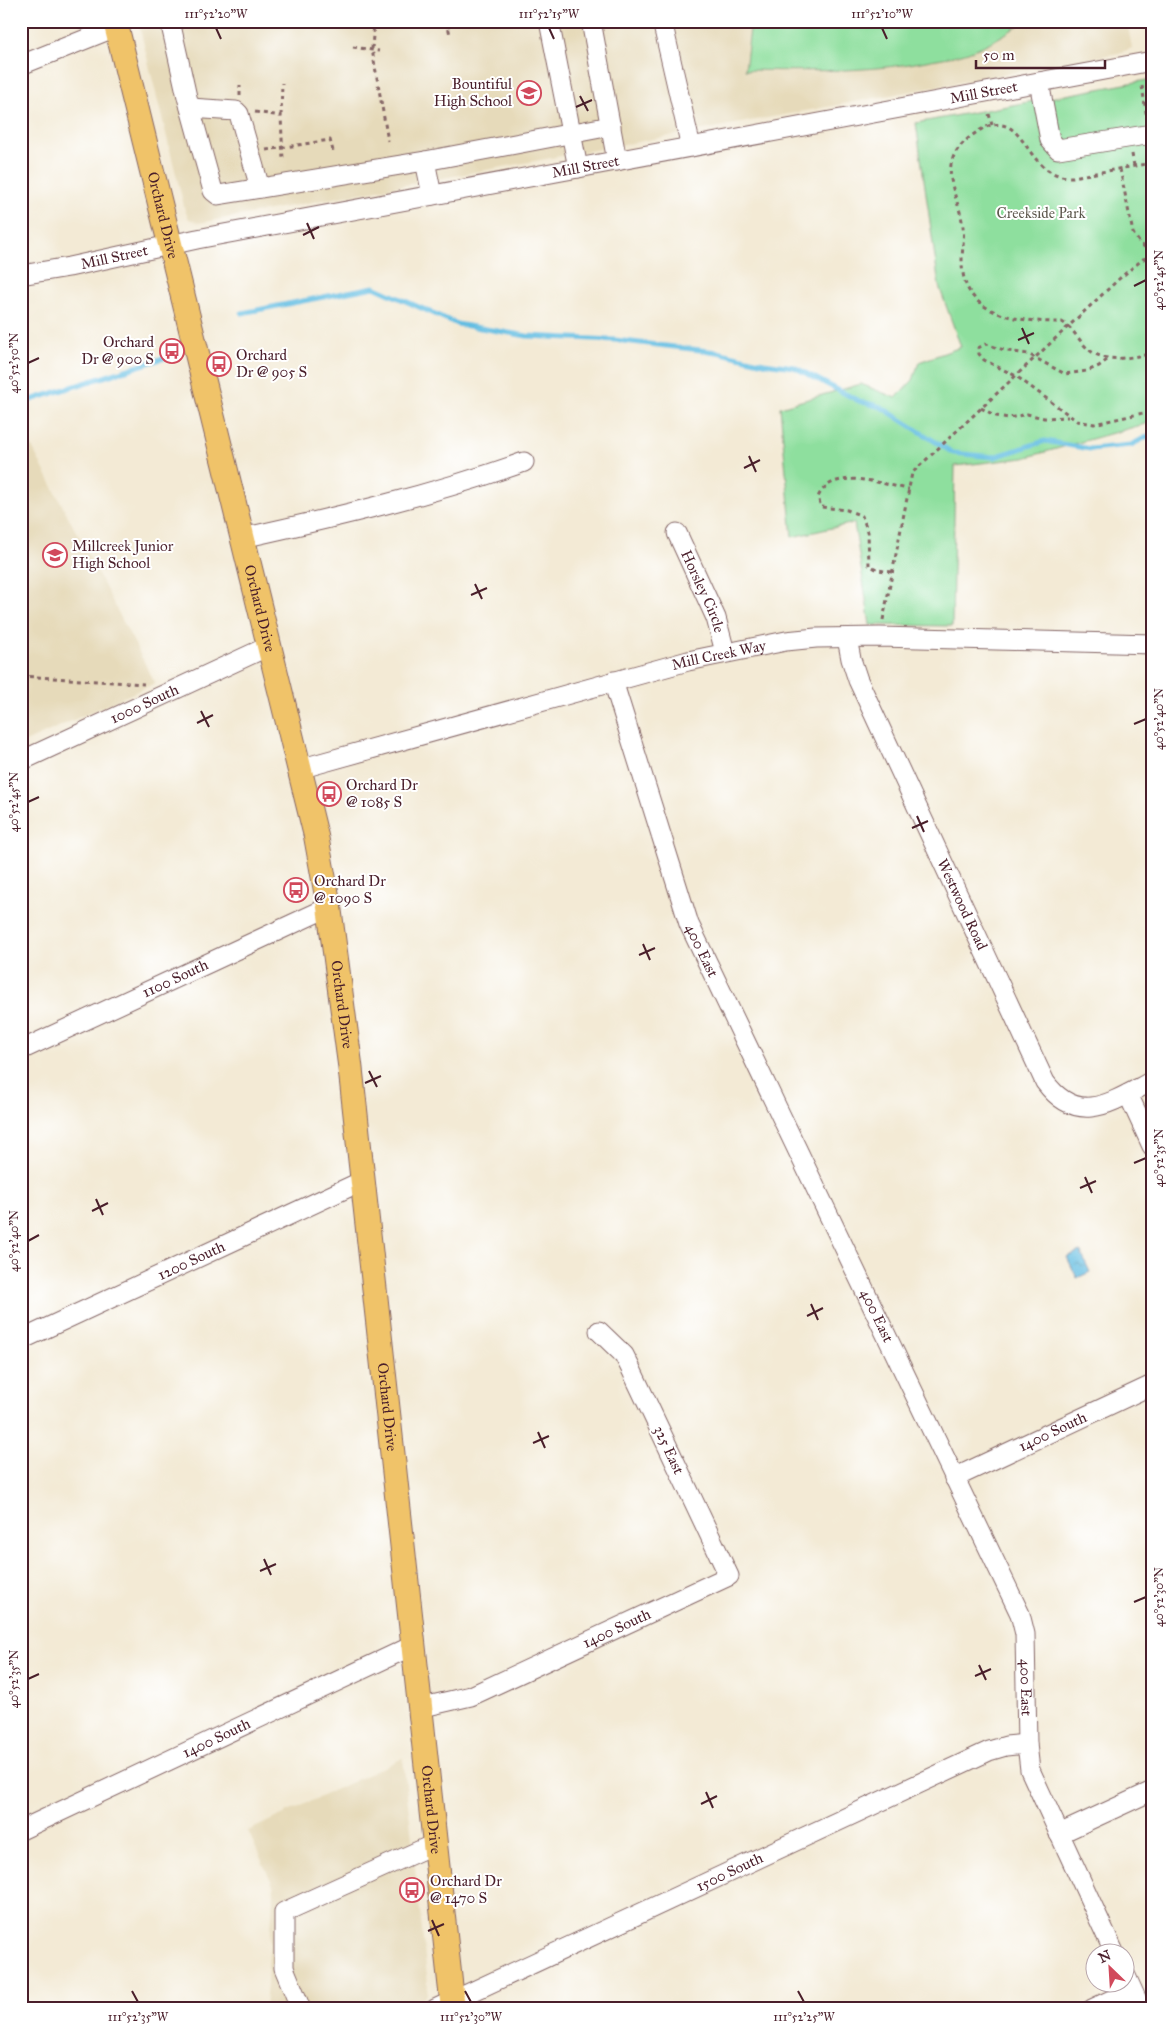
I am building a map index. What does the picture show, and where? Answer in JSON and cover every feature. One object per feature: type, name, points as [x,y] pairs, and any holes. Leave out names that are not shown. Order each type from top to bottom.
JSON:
[{"type":"main road","name":"Orchard Drive","points":[[116,24],[299,769],[329,907],[350,1064],[434,1844],[447,2006]]},
{"type":"street","points":[[170,21],[190,108],[213,191],[218,195],[425,161],[610,126]]},
{"type":"street","points":[[549,21],[578,168]]},
{"type":"street","points":[[591,21],[617,161]]},
{"type":"street","points":[[662,21],[691,147]]},
{"type":"street","points":[[21,64],[116,24]]},
{"type":"street","name":"Mill Street","points":[[21,275],[94,262],[169,244],[1152,61]]},
{"type":"street","points":[[1039,82],[1050,140],[1058,149],[1150,128]]},
{"type":"street","points":[[190,108],[236,111],[240,114],[260,188]]},
{"type":"street","points":[[425,161],[432,195]]},
{"type":"street","points":[[242,538],[384,505],[480,478],[524,462]]},
{"type":"street","name":"Horsley Circle","points":[[677,533],[716,618],[725,652]]},
{"type":"street","name":"Mill Creek Way","points":[[299,769],[613,681],[725,652],[786,641],[847,638],[1090,641],[1152,644]]},
{"type":"street","name":"Westwood Road","points":[[847,638],[858,680],[1046,1082],[1054,1094],[1066,1104],[1080,1108],[1096,1108],[1152,1082]]},
{"type":"street","name":"1000 South","points":[[21,761],[269,646]]},
{"type":"street","name":"400 East","points":[[613,681],[688,924],[1024,1623],[1027,1744],[1030,1770],[1109,1942]]},
{"type":"street","name":"1100 South","points":[[21,1050],[329,907]]},
{"type":"street","points":[[1128,1094],[1152,1146]]},
{"type":"street","name":"1200 South","points":[[21,1340],[362,1181]]},
{"type":"street","name":"325 East","points":[[599,1331],[624,1355],[729,1576]]},
{"type":"street","name":"1400 South","points":[[954,1478],[1152,1385]]},
{"type":"street","name":"1400 South","points":[[419,1708],[471,1696],[729,1576]]},
{"type":"street","name":"1400 South","points":[[21,1830],[412,1646]]},
{"type":"street","name":"1500 South","points":[[447,2006],[989,1751],[1006,1746],[1027,1744]]},
{"type":"street","points":[[1059,1834],[1152,1791]]},
{"type":"street","points":[[301,2009],[284,1968],[284,1912],[434,1844]]},
{"type":"street","points":[[1092,2009],[1116,1992]]},
{"type":"street","points":[[1133,1992],[1141,2009]]},
{"type":"path","points":[[146,26],[153,21]]},
{"type":"path","points":[[374,21],[372,49],[388,141]]},
{"type":"path","points":[[447,21],[450,35]]},
{"type":"path","points":[[353,47],[379,51]]},
{"type":"path","points":[[282,83],[283,160]]},
{"type":"path","points":[[1142,86],[1150,128]]},
{"type":"path","points":[[252,112],[281,116]]},
{"type":"path","points":[[989,114],[992,125],[975,134],[962,145],[954,158],[950,174],[951,187],[963,225],[964,278],[980,301],[998,313],[1018,319],[1062,322],[1069,326],[1089,350],[1107,360]]},
{"type":"path","points":[[263,151],[330,140],[333,151]]},
{"type":"path","points":[[882,623],[912,473],[1120,278],[1152,254],[1139,242],[1133,233],[1120,169]]},
{"type":"path","points":[[1152,354],[1107,360],[1087,371],[1065,374],[1049,367],[1036,357],[1006,352],[986,344],[978,347],[978,354],[984,360],[1016,376],[1068,417],[1077,421],[1094,424],[1152,411]]},
{"type":"path","points":[[981,408],[996,416],[1009,418],[1027,414],[1044,418],[1068,417]]},
{"type":"path","points":[[892,572],[878,570],[869,565],[868,532],[862,516],[847,510],[821,507],[818,497],[826,486],[848,479],[908,489]]},
{"type":"path","points":[[21,597],[24,629],[21,636]]},
{"type":"path","points":[[21,676],[145,684]]},
{"type":"shaded area","name":"Bountiful High School","points":[[138,21],[1127,21],[1132,48],[1119,53],[199,223],[189,219],[185,210]]},
{"type":"shaded area","name":"Millcreek Junior High School","points":[[21,426],[155,683],[21,744]]},
{"type":"shaded area","points":[[403,1758],[428,1984],[427,1994],[424,1998],[404,2009],[265,2009],[274,1887],[248,1831]]},
{"type":"green space","points":[[751,21],[1025,21],[990,42],[955,56],[885,67],[815,71],[745,70]]},
{"type":"green space","name":"Creekside Park","points":[[1152,79],[1152,422],[1024,458],[955,466],[952,626],[870,625],[854,523],[792,537],[780,407],[861,384],[896,398],[913,380],[919,362],[961,347],[939,286],[916,123]]},
{"type":"water","points":[[1080,1251],[1090,1272],[1077,1278],[1067,1257]]},
{"type":"waterway","points":[[242,313],[374,287],[457,324],[527,336],[615,340],[717,352],[764,363],[794,367],[859,401],[881,407],[953,453],[994,457],[1045,441],[1090,449],[1131,445],[1152,434]]},
{"type":"waterway","points":[[21,403],[164,358]]},
{"type":"place","name":"Bountiful High School","points":[[529,93]]},
{"type":"place","name":"Orchard Dr @ 900 S","points":[[172,351]]},
{"type":"place","name":"Orchard Dr @ 905 S","points":[[219,364]]},
{"type":"place","name":"Millcreek Junior High School","points":[[55,555]]},
{"type":"place","name":"Orchard Dr @ 1085 S","points":[[329,794]]},
{"type":"place","name":"Orchard Dr @ 1090 S","points":[[296,890]]},
{"type":"place","name":"Orchard Dr @ 1470 S","points":[[412,1890]]}]
